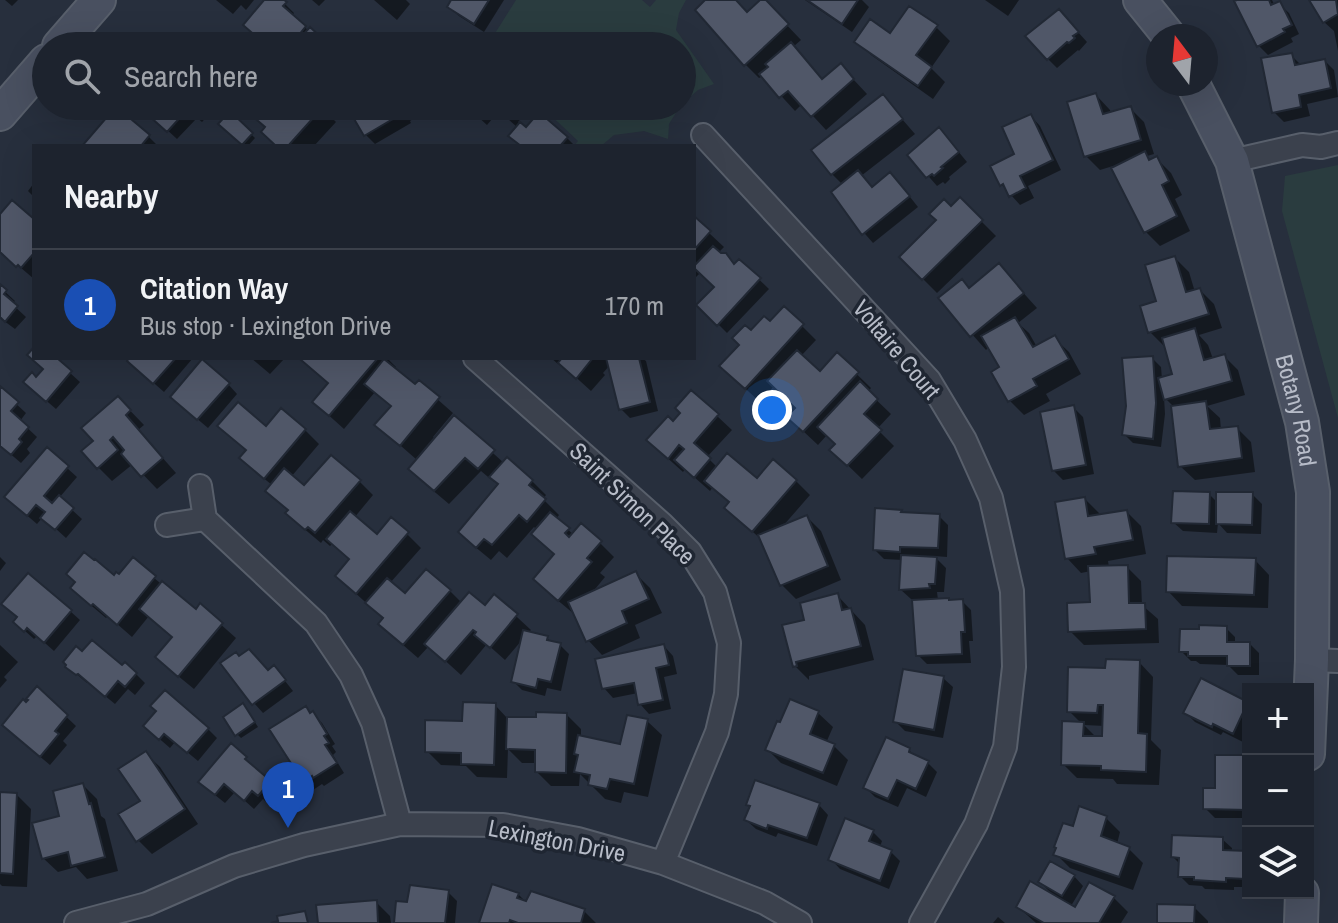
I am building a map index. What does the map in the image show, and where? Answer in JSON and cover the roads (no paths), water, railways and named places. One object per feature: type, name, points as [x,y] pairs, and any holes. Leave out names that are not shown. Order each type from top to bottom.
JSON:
[{"type":"main road","points":[[71,32],[99,0]]},
{"type":"main road","points":[[1140,0],[1159,24]]},
{"type":"main road","points":[[0,114],[32,77]]},
{"type":"main road","name":"Botany Road","points":[[1199,96],[1234,169],[1302,422],[1313,492],[1325,660],[1314,721]]},
{"type":"main road","points":[[1301,923],[1302,899]]},
{"type":"street","name":"Voltaire Court","points":[[703,135],[929,380],[965,440],[991,498],[1012,591],[1014,667],[1005,747],[976,824],[921,923]]},
{"type":"street","points":[[1234,169],[1302,145],[1330,145]]},
{"type":"street","name":"Saint Simon Place","points":[[477,360],[662,524],[690,552],[715,592],[729,643],[726,694],[717,732],[663,863]]},
{"type":"street","points":[[200,486],[205,519],[316,623],[351,675],[373,723],[400,824]]},
{"type":"street","points":[[167,525],[205,519]]},
{"type":"street","name":"Lexington Drive","points":[[76,923],[147,904],[234,866],[304,845],[400,824],[503,825],[578,839],[663,863],[765,903],[800,923]]},
{"type":"place","name":"Citation Way","points":[[288,828]]}]
